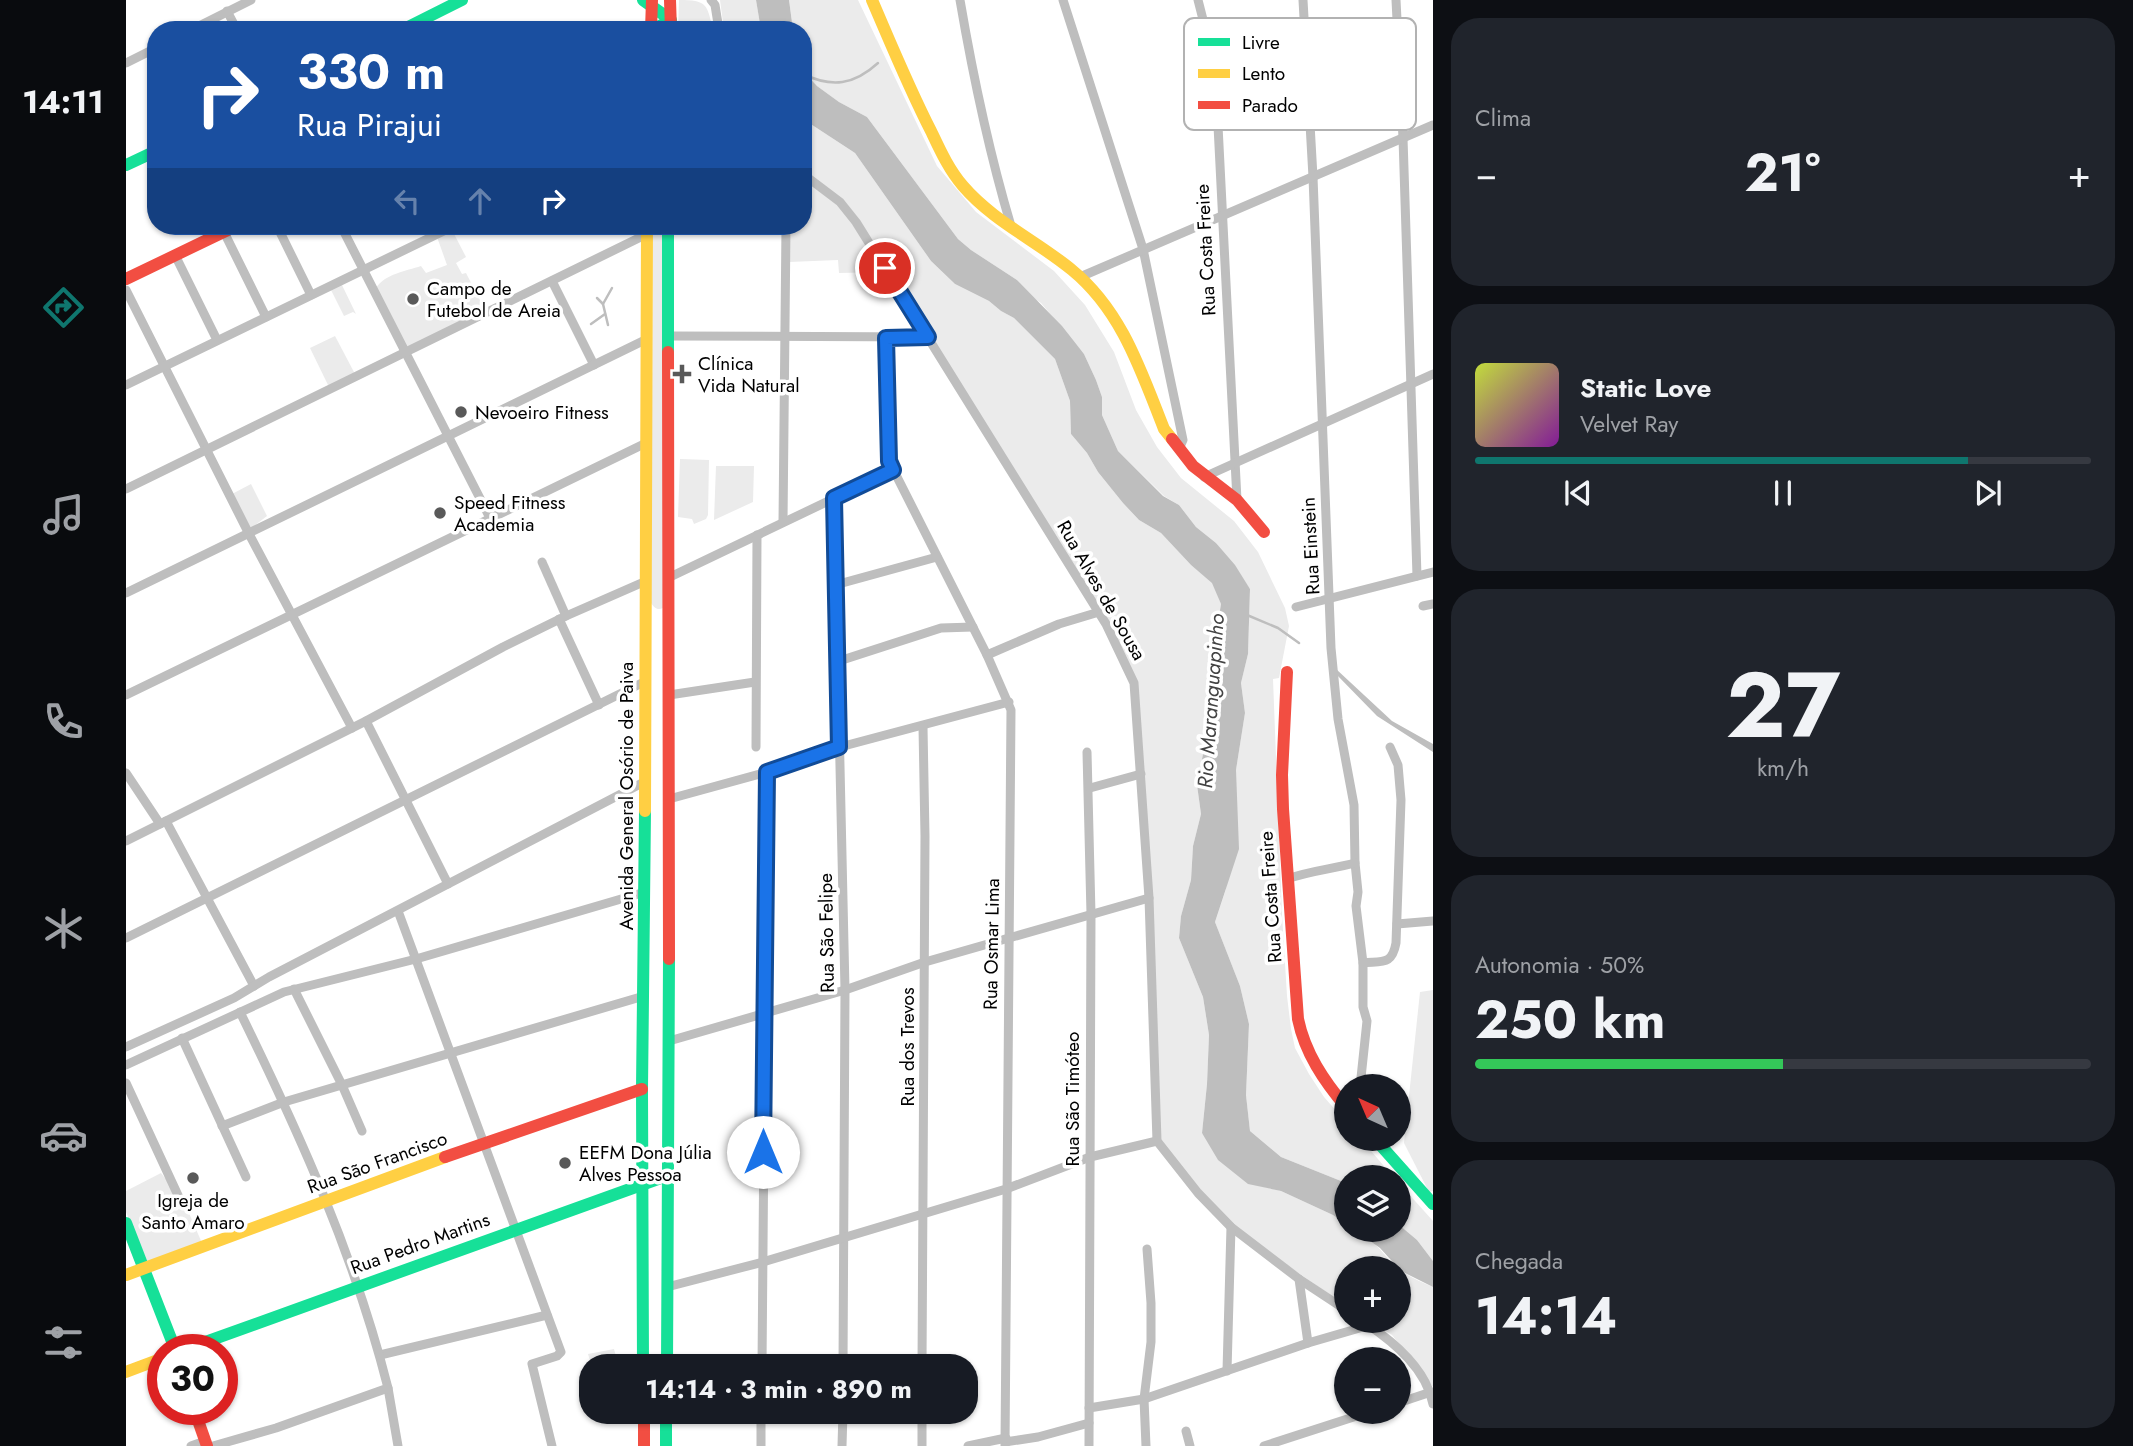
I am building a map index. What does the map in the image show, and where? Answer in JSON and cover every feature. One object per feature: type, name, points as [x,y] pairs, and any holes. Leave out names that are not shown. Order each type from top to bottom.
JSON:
[{"type":"main road","points":[[420,21],[462,0]]},
{"type":"main road","points":[[670,0],[671,21]]},
{"type":"main road","points":[[872,0],[919,108],[947,163],[963,186],[1011,226],[1080,277],[1100,296],[1117,320],[1144,377],[1164,429],[1204,477],[1237,500],[1264,532]]},
{"type":"main road","points":[[649,2],[667,21]]},
{"type":"main road","points":[[649,2],[651,21]]},
{"type":"main road","points":[[126,165],[147,154]]},
{"type":"main road","points":[[126,279],[217,235]]},
{"type":"main road","name":"Avenida General Osório de Paiva","points":[[643,1354],[647,235]]},
{"type":"main road","points":[[667,1354],[670,577],[668,235]]},
{"type":"main road","points":[[646,602],[652,610],[661,612],[669,603]]},
{"type":"main road","points":[[646,661],[656,650],[662,650],[669,656]]},
{"type":"main road","name":"Rua Costa Freire","points":[[1287,672],[1282,775],[1287,879],[1300,1030],[1316,1068],[1334,1091]]},
{"type":"main road","name":"Rua São Francisco","points":[[126,1275],[327,1200],[642,1089]]},
{"type":"main road","points":[[1387,1152],[1433,1204]]},
{"type":"main road","name":"Rua Pedro Martins","points":[[227,1334],[668,1175]]},
{"type":"main road","points":[[126,1223],[169,1334]]},
{"type":"main road","points":[[126,1372],[147,1364]]},
{"type":"main road","points":[[643,1424],[644,1446]]},
{"type":"main road","points":[[666,1424],[666,1446]]},
{"type":"main road","points":[[200,1425],[208,1444]]},
{"type":"street","points":[[206,21],[230,7],[251,0]]},
{"type":"street","points":[[711,0],[715,5],[718,21]]},
{"type":"street","points":[[960,0],[972,73],[997,181],[1011,226]]},
{"type":"street","points":[[1063,0],[1143,249],[1183,440],[1179,449]]},
{"type":"street","name":"Rua Costa Freire","points":[[1198,0],[1203,18]]},
{"type":"street","name":"Rua Einstein","points":[[1303,0],[1304,18]]},
{"type":"street","points":[[1396,0],[1397,18]]},
{"type":"street","points":[[126,63],[147,52]]},
{"type":"street","points":[[1080,277],[1433,125]]},
{"type":"street","name":"Rua Costa Freire","points":[[1217,130],[1237,500]]},
{"type":"street","name":"Rua Einstein","points":[[1310,130],[1333,665],[1338,719],[1354,805],[1354,863],[1358,892],[1356,906],[1363,963],[1363,1007],[1367,1021],[1361,1074]]},
{"type":"street","points":[[1403,130],[1417,576]]},
{"type":"street","name":"Rua Alves de Sousa","points":[[812,181],[850,213],[1099,612],[1134,683],[1149,898],[1157,1141]]},
{"type":"street","points":[[232,235],[266,317]]},
{"type":"street","points":[[281,235],[311,295]]},
{"type":"street","points":[[346,235],[490,518]]},
{"type":"street","points":[[126,385],[435,235]]},
{"type":"street","points":[[126,489],[552,281],[638,235]]},
{"type":"street","points":[[783,522],[786,235]]},
{"type":"street","points":[[175,255],[217,340]]},
{"type":"street","points":[[552,281],[594,365]]},
{"type":"street","points":[[126,290],[249,534],[352,728]]},
{"type":"street","points":[[669,336],[928,337]]},
{"type":"street","name":"Rua Osmar Lima","points":[[886,338],[889,461],[987,655],[1011,710],[1005,1442]]},
{"type":"street","points":[[126,593],[647,340]]},
{"type":"street","points":[[1204,477],[1433,374]]},
{"type":"street","points":[[126,695],[646,443]]},
{"type":"street","points":[[670,577],[893,470]]},
{"type":"street","name":"Rua São Felipe","points":[[834,498],[845,990],[843,1354]]},
{"type":"street","points":[[756,747],[757,535]]},
{"type":"street","points":[[835,585],[937,557]]},
{"type":"street","points":[[542,562],[562,618],[599,705]]},
{"type":"street","points":[[1296,607],[1433,572]]},
{"type":"street","points":[[126,841],[366,721],[503,647],[646,581]]},
{"type":"street","points":[[987,655],[1059,624],[1099,612]]},
{"type":"street","points":[[836,662],[941,628],[972,627]]},
{"type":"street","points":[[126,938],[646,681]]},
{"type":"street","points":[[669,695],[755,682]]},
{"type":"street","points":[[669,799],[767,772],[839,747],[923,727],[1009,702]]},
{"type":"street","points":[[366,721],[448,884]]},
{"type":"street","name":"Rua dos Trevos","points":[[922,1354],[925,962],[923,727]]},
{"type":"street","points":[[1363,963],[1387,961],[1393,956],[1396,943],[1401,800],[1398,765],[1390,747]]},
{"type":"street","name":"Rua São Timóteo","points":[[1087,752],[1090,788],[1091,914],[1089,1446]]},
{"type":"street","points":[[762,1354],[767,772]]},
{"type":"street","points":[[126,773],[163,823],[207,898],[249,988],[252,1007]]},
{"type":"street","points":[[1090,788],[1141,774]]},
{"type":"street","points":[[126,1047],[249,988],[646,781]]},
{"type":"street","points":[[1287,879],[1354,863]]},
{"type":"street","points":[[126,1065],[294,989],[416,959],[645,892]]},
{"type":"street","points":[[669,1041],[845,990],[925,962],[1149,898]]},
{"type":"street","points":[[398,911],[560,1353],[532,1365],[552,1446]]},
{"type":"street","points":[[1397,924],[1433,921]]},
{"type":"street","points":[[294,989],[362,1131]]},
{"type":"street","points":[[222,1126],[284,1102],[645,996]]},
{"type":"street","points":[[240,1012],[284,1102],[327,1200],[359,1286],[380,1355],[398,1446]]},
{"type":"street","points":[[182,1038],[246,1177]]},
{"type":"street","points":[[126,1083],[182,1204]]},
{"type":"street","points":[[667,1287],[763,1262],[1006,1189],[1090,1157],[1157,1141],[1198,1192],[1231,1227],[1334,1302]]},
{"type":"street","points":[[1227,1371],[1231,1227]]},
{"type":"street","points":[[1146,1446],[1144,1399],[1151,1342],[1147,1249]]},
{"type":"street","points":[[1299,1279],[1308,1343]]},
{"type":"street","points":[[380,1355],[547,1315]]},
{"type":"street","points":[[1089,1408],[1144,1399],[1337,1333]]},
{"type":"street","points":[[1378,1333],[1404,1354],[1431,1392],[1433,1404]]},
{"type":"street","points":[[191,1446],[276,1428],[388,1388]]},
{"type":"street","points":[[1411,1399],[1431,1392]]},
{"type":"street","points":[[968,1446],[1038,1437],[1089,1423]]},
{"type":"street","points":[[1264,1446],[1334,1423]]},
{"type":"street","points":[[761,1424],[761,1446]]},
{"type":"street","points":[[842,1446],[843,1424]]},
{"type":"street","points":[[922,1424],[922,1446]]},
{"type":"street","points":[[1186,1431],[1190,1446]]},
{"type":"shaded area","points":[[679,0],[695,1],[704,5],[711,21],[678,21]]},
{"type":"shaded area","points":[[720,0],[756,0],[760,21],[723,21]]},
{"type":"shaded area","points":[[789,0],[858,0],[937,166],[976,212],[1054,271],[1085,305],[1114,352],[1136,410],[1157,447],[1181,478],[1234,521],[1258,552],[1285,608],[1289,626],[1279,678],[1273,679],[1282,914],[1291,1029],[1295,1048],[1309,1074],[1334,1108],[1334,1152],[1372,1152],[1383,1165],[1334,1165],[1334,1178],[1281,1157],[1250,1131],[1246,1095],[1249,1024],[1240,986],[1215,922],[1226,889],[1236,770],[1245,713],[1241,683],[1248,654],[1250,589],[1216,543],[1196,527],[1179,505],[1164,496],[1118,451],[1102,415],[1102,397],[1084,354],[1041,303],[1028,294],[1017,280],[958,239],[867,117],[839,102],[812,81],[812,21],[792,21]]},
{"type":"shaded area","points":[[812,125],[855,153],[931,261],[955,284],[989,301],[1014,318],[1055,359],[1070,401],[1071,434],[1098,472],[1139,520],[1161,533],[1191,565],[1213,583],[1221,604],[1217,628],[1219,654],[1205,717],[1203,754],[1197,785],[1201,814],[1193,846],[1191,880],[1181,916],[1179,938],[1203,997],[1209,1035],[1202,1133],[1248,1183],[1281,1191],[1334,1216],[1334,1242],[1373,1242],[1386,1256],[1334,1256],[1334,1297],[1290,1267],[1226,1217],[1161,1141],[1130,666],[859,219],[847,204],[812,177]]},
{"type":"shaded area","points":[[812,186],[843,209],[884,272],[839,273],[838,260],[789,262],[789,235],[812,235]]},
{"type":"shaded area","points":[[455,235],[466,257],[456,263],[462,274],[466,273],[485,310],[407,349],[376,288],[385,279],[403,271],[421,266],[426,273],[447,265],[437,237]]},
{"type":"shaded area","points":[[653,235],[664,235],[663,608],[659,609],[651,603]]},
{"type":"shaded area","points":[[341,283],[356,314],[353,312],[344,316],[330,288]]},
{"type":"shaded area","points":[[335,336],[355,374],[329,387],[310,348]]},
{"type":"shaded area","points":[[680,459],[709,460],[708,515],[706,519],[694,524],[692,519],[678,517]]},
{"type":"shaded area","points":[[716,466],[754,466],[753,502],[714,520]]},
{"type":"shaded area","points":[[251,484],[267,516],[250,529],[232,494]]},
{"type":"shaded area","points":[[1433,990],[1433,1191],[1429,1192],[1409,1152],[1411,1151],[1411,1077],[1420,992]]},
{"type":"shaded area","points":[[161,1173],[185,1204],[202,1243],[148,1263],[126,1212],[126,1191]]},
{"type":"shaded area","points":[[1411,1196],[1433,1221],[1433,1261],[1411,1235]]},
{"type":"shaded area","points":[[1411,1276],[1433,1287],[1433,1387],[1411,1359],[1411,1347],[1401,1347],[1389,1333],[1411,1333]]},
{"type":"shaded area","points":[[614,1349],[615,1354],[588,1354]]},
{"type":"water","points":[[756,0],[789,0],[792,21],[760,21]]},
{"type":"water","name":"Rio Maranguapinho","points":[[812,81],[839,102],[867,117],[958,239],[1017,280],[1062,326],[1084,354],[1096,380],[1102,397],[1102,415],[1118,451],[1163,496],[1179,505],[1196,527],[1216,543],[1235,565],[1250,589],[1248,654],[1241,683],[1245,713],[1236,770],[1239,849],[1215,922],[1240,986],[1249,1024],[1246,1095],[1250,1131],[1281,1157],[1334,1178],[1334,1216],[1281,1191],[1248,1184],[1218,1160],[1202,1133],[1209,1035],[1203,997],[1179,938],[1181,916],[1191,880],[1193,846],[1201,814],[1197,785],[1203,754],[1205,717],[1219,654],[1217,628],[1221,604],[1212,583],[1161,533],[1139,520],[1098,472],[1071,434],[1070,401],[1055,359],[1014,318],[989,301],[955,284],[931,261],[855,153],[812,125]]},
{"type":"water","points":[[1336,669],[1392,721],[1433,744],[1433,752],[1377,716],[1336,674]]},
{"type":"water","points":[[1411,1235],[1433,1261],[1433,1287],[1411,1276],[1411,1256],[1387,1256],[1372,1242],[1411,1242]]},
{"type":"waterway","points":[[812,77],[842,82],[860,76],[878,63]]},
{"type":"waterway","points":[[597,298],[603,304],[612,288]]},
{"type":"waterway","points":[[603,304],[608,325]]},
{"type":"waterway","points":[[591,324],[605,314]]},
{"type":"waterway","points":[[1247,615],[1278,628],[1299,643]]},
{"type":"traffic: fast","points":[[420,21],[462,0]]},
{"type":"traffic: fast","points":[[643,0],[671,20],[669,21]]},
{"type":"traffic: fast","points":[[126,165],[147,155]]},
{"type":"traffic: fast","points":[[668,235],[668,352]]},
{"type":"traffic: fast","points":[[643,1354],[645,811]]},
{"type":"traffic: fast","points":[[667,1354],[669,959]]},
{"type":"traffic: fast","points":[[1387,1152],[1433,1204]]},
{"type":"traffic: fast","points":[[228,1334],[669,1175]]},
{"type":"traffic: fast","points":[[126,1223],[169,1334]]},
{"type":"traffic: fast","points":[[666,1424],[666,1446]]},
{"type":"traffic: slow","points":[[872,0],[915,99],[953,173],[988,210],[1072,270],[1104,304],[1128,343],[1164,429],[1172,439]]},
{"type":"traffic: slow","points":[[645,811],[647,235]]},
{"type":"traffic: slow","points":[[126,1275],[445,1157]]},
{"type":"traffic: slow","points":[[126,1372],[147,1364]]},
{"type":"traffic: jam","points":[[651,21],[652,0]]},
{"type":"traffic: jam","points":[[670,0],[671,21]]},
{"type":"traffic: jam","points":[[126,279],[217,235]]},
{"type":"traffic: jam","points":[[668,352],[669,959]]},
{"type":"traffic: jam","points":[[1172,439],[1193,466],[1237,500],[1264,532]]},
{"type":"traffic: jam","points":[[1287,672],[1283,809],[1298,1019],[1316,1066],[1334,1092]]},
{"type":"traffic: jam","points":[[445,1157],[642,1089]]},
{"type":"traffic: jam","points":[[644,1424],[644,1446]]},
{"type":"traffic: jam","points":[[200,1425],[207,1446]]},
{"type":"place","name":"Campo de Futebol de Areia","points":[[413,299]]},
{"type":"place","name":"Clínica Vida Natural","points":[[682,374]]},
{"type":"place","name":"Nevoeiro Fitness","points":[[461,412]]},
{"type":"place","name":"Speed Fitness Academia","points":[[440,513]]},
{"type":"place","name":"EEFM Dona Júlia Alves Pessoa","points":[[565,1163]]},
{"type":"place","name":"Igreja de Santo Amaro","points":[[193,1178]]},
{"type":"route","points":[[763,1152],[767,772],[839,747],[834,498],[893,470],[889,461],[886,338],[928,337],[885,268]]}]
